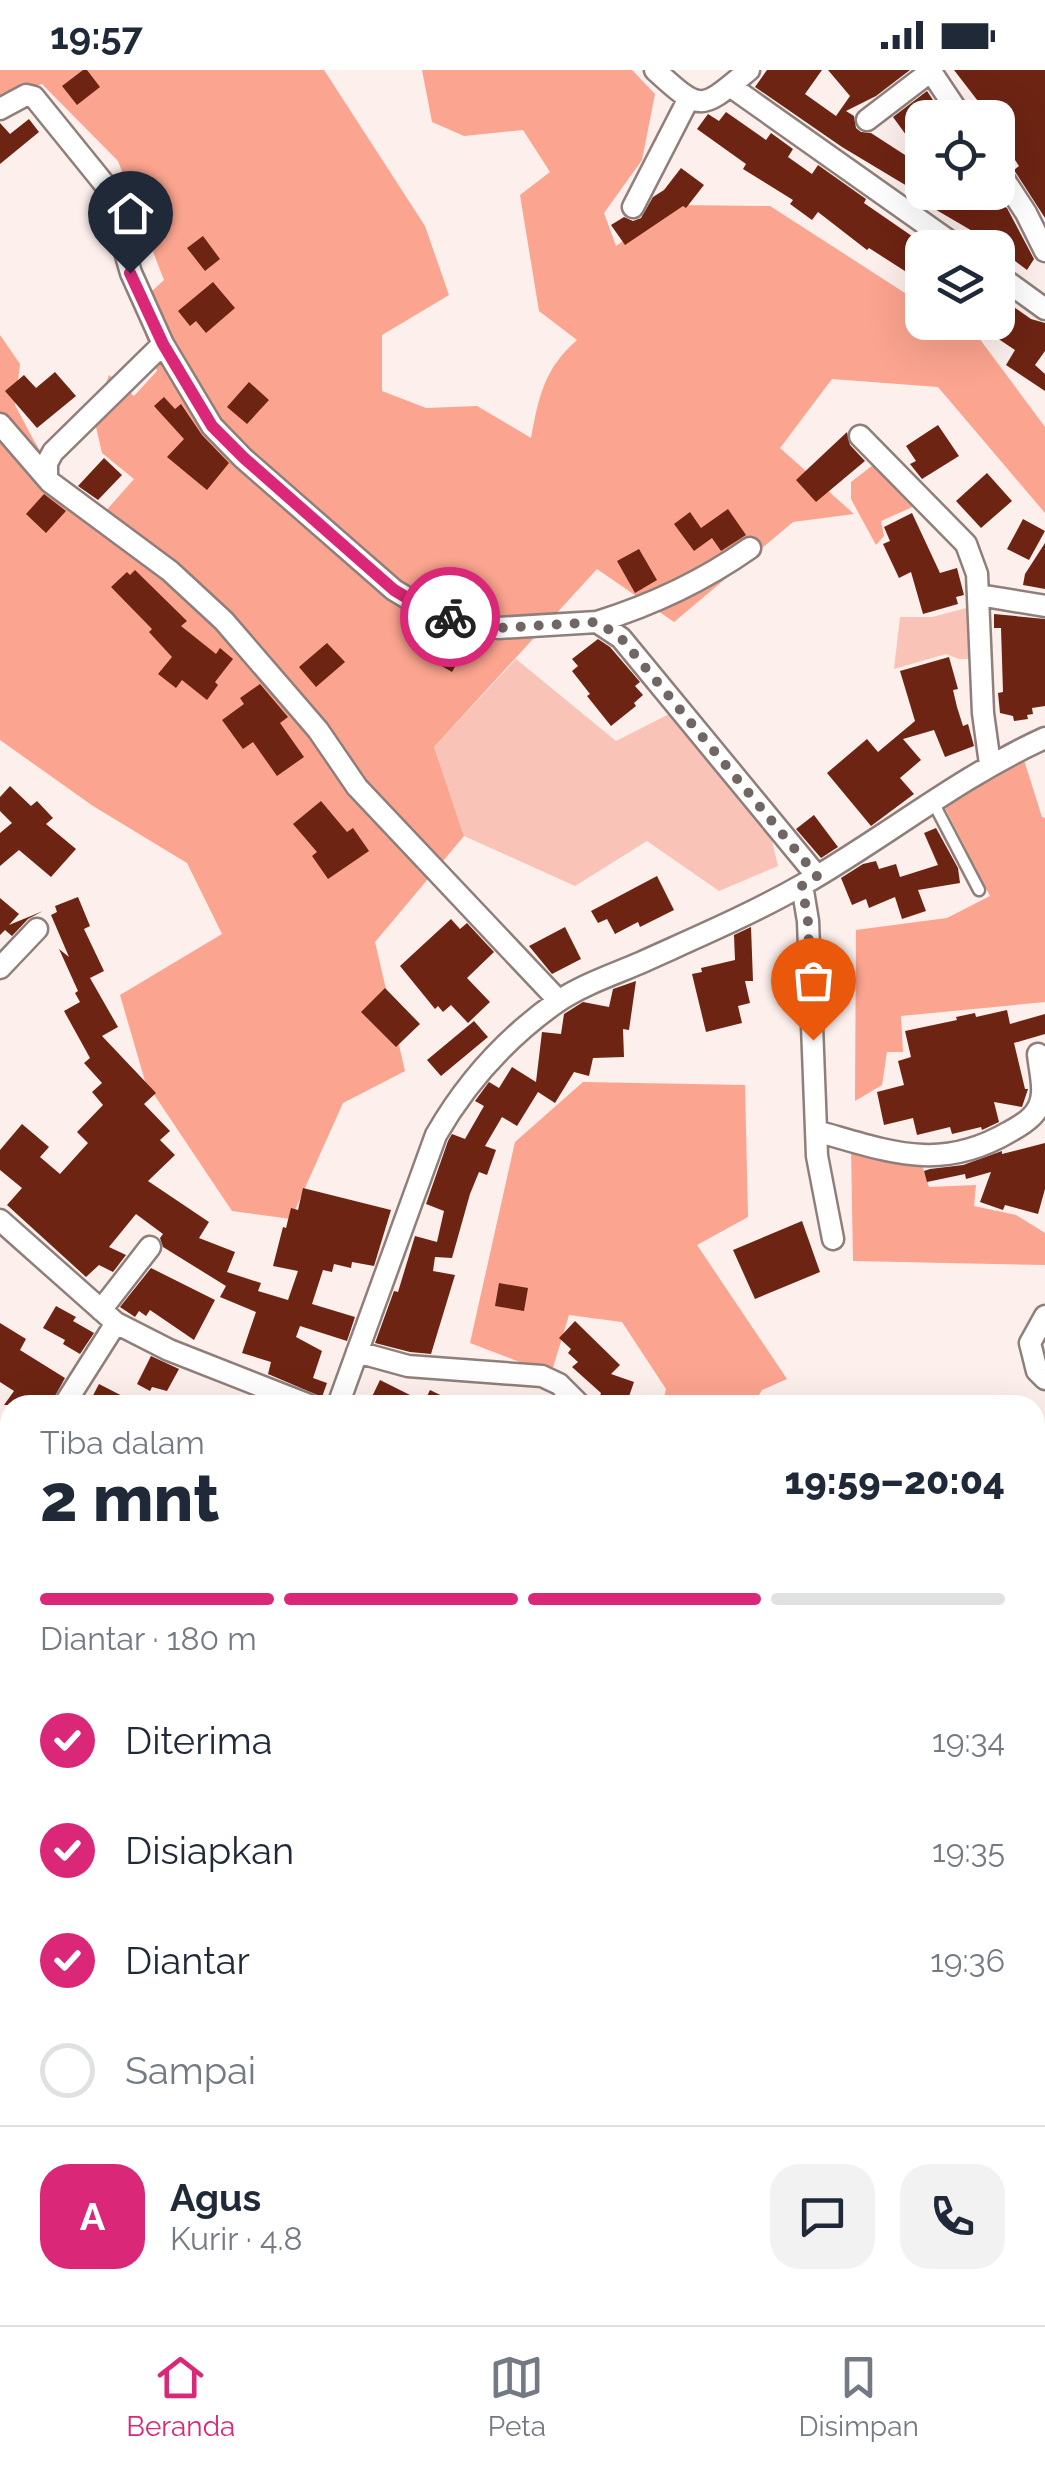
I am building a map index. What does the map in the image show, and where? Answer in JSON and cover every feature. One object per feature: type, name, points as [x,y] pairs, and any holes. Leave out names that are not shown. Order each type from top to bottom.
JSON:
[{"type":"street","points":[[655,70],[688,100],[714,99],[749,70]]},
{"type":"street","points":[[868,120],[931,71],[950,100]]},
{"type":"street","points":[[730,86],[934,230]]},
{"type":"street","points":[[0,109],[31,96],[98,175],[114,207],[130,273],[163,344],[212,426],[409,600],[438,613],[498,628],[598,622],[676,592],[719,570],[750,548]]},
{"type":"street","points":[[633,207],[688,100]]},
{"type":"street","points":[[1015,196],[1045,251]]},
{"type":"street","points":[[1015,287],[1045,308]]},
{"type":"street","points":[[47,478],[47,463],[60,444],[163,344]]},
{"type":"street","points":[[0,424],[47,478],[170,572],[224,621],[318,730],[357,787],[559,1001]]},
{"type":"street","points":[[860,436],[966,544],[977,574],[983,713],[990,764]]},
{"type":"street","points":[[979,595],[1045,606]]},
{"type":"street","points":[[598,622],[621,638],[809,881],[816,1131],[823,1196],[833,1239]]},
{"type":"street","points":[[342,1395],[436,1136],[456,1101],[487,1062],[559,1001],[809,881],[990,764],[1045,738]]},
{"type":"street","points":[[0,968],[37,929]]},
{"type":"street","points":[[816,1131],[870,1148],[918,1156],[983,1148],[1036,1114],[1044,1092],[1038,1054]]},
{"type":"street","points":[[0,1220],[108,1316],[168,1350],[283,1395]]},
{"type":"street","points":[[69,1395],[108,1316],[150,1247]]},
{"type":"street","points":[[1045,1316],[1030,1343],[1037,1370],[1045,1378]]},
{"type":"street","points":[[357,1352],[408,1366],[542,1376],[570,1395]]},
{"type":"lane","points":[[933,802],[979,890]]},
{"type":"shaded area","points":[[0,70],[324,70],[425,226],[449,295],[382,335],[382,391],[426,408],[477,406],[531,438],[550,373],[577,340],[539,311],[520,195],[550,172],[523,130],[464,136],[432,122],[422,70],[632,70],[655,94],[642,160],[604,213],[616,246],[675,205],[770,206],[905,293],[905,340],[980,340],[1045,427],[1045,513],[938,387],[832,379],[780,448],[854,514],[793,522],[674,622],[597,569],[434,747],[464,836],[375,942],[405,1071],[343,1103],[291,1219],[232,1211],[145,1081],[120,995],[222,934],[187,863],[93,806],[0,740],[0,335],[20,364],[15,405],[33,439],[64,490],[104,513],[134,479],[102,453],[94,418],[109,375],[134,396],[157,371],[136,306],[164,280],[118,161],[42,84],[0,98]]},
{"type":"shaded area","points":[[877,462],[917,505],[881,521],[884,536],[876,545],[851,499],[851,482]]},
{"type":"shaded area","points":[[974,606],[976,659],[946,654],[894,669],[900,617],[932,617]]},
{"type":"shaded area","points":[[516,659],[616,741],[677,710],[765,812],[778,866],[719,891],[647,841],[575,886],[464,836],[434,747]]},
{"type":"shaded area","points":[[1023,757],[1045,818],[1045,1002],[901,1016],[903,1052],[887,1052],[882,1085],[855,1101],[856,930],[947,918],[990,896],[943,804]]},
{"type":"shaded area","points":[[583,1082],[745,1085],[748,1217],[697,1245],[787,1379],[759,1395],[664,1395],[666,1389],[622,1322],[569,1315],[551,1374],[470,1343],[515,1142]]},
{"type":"shaded area","points":[[851,1148],[922,1165],[929,1187],[976,1185],[974,1206],[1016,1215],[1045,1233],[1045,1265],[853,1261]]},
{"type":"building","points":[[83,70],[100,87],[77,105],[62,86]]},
{"type":"building","points":[[767,70],[822,70],[805,94],[836,116],[850,96],[828,70],[910,70],[876,96],[846,111],[854,116],[861,132],[871,133],[905,155],[905,185],[842,147],[755,87]]},
{"type":"building","points":[[954,70],[1045,70],[1045,218],[1015,172],[1019,166],[1015,160],[1015,100],[977,100]]},
{"type":"building","points":[[927,91],[933,100],[915,100]]},
{"type":"building","points":[[905,108],[905,134],[893,117]]},
{"type":"building","points":[[726,112],[766,140],[771,133],[793,149],[788,157],[812,174],[818,165],[866,199],[864,203],[905,231],[905,271],[867,250],[818,212],[812,220],[790,204],[793,200],[743,169],[746,164],[697,129],[708,114],[719,121]]},
{"type":"building","points":[[29,119],[39,132],[0,164],[0,123],[10,134]]},
{"type":"building","points":[[681,168],[704,185],[686,208],[683,206],[625,245],[611,225],[624,217],[633,221],[641,218],[653,197],[664,190]]},
{"type":"building","points":[[936,210],[1008,210],[1034,259],[1027,270],[1015,261],[1015,230],[971,230]]},
{"type":"building","points":[[203,236],[220,259],[205,271],[187,248]]},
{"type":"building","points":[[213,282],[235,308],[206,333],[196,321],[190,326],[178,311]]},
{"type":"building","points":[[1015,308],[1045,323],[1045,351],[1035,365],[1045,374],[1045,391],[1006,365],[1015,350],[1000,340],[1015,340]]},
{"type":"building","points":[[55,372],[76,396],[37,428],[5,391],[24,375],[36,388]]},
{"type":"building","points":[[249,382],[269,400],[247,424],[227,407]]},
{"type":"building","points":[[164,397],[175,409],[181,404],[202,435],[229,463],[207,490],[167,457],[184,439],[154,406]]},
{"type":"building","points":[[938,425],[959,456],[922,479],[910,464],[916,461],[906,446]]},
{"type":"building","points":[[847,432],[850,445],[865,461],[816,502],[796,480]]},
{"type":"building","points":[[104,458],[122,475],[98,500],[78,486]]},
{"type":"building","points":[[987,473],[1012,501],[981,528],[956,501]]},
{"type":"building","points":[[44,494],[66,511],[46,533],[26,514]]},
{"type":"building","points":[[728,509],[746,535],[721,551],[712,538],[694,551],[674,524],[690,512],[701,528]]},
{"type":"building","points":[[912,513],[940,573],[957,568],[964,595],[956,597],[958,604],[923,614],[911,572],[899,578],[883,544],[890,541],[884,527]]},
{"type":"building","points":[[1023,519],[1045,531],[1029,560],[1007,549]]},
{"type":"building","points":[[1045,543],[1045,589],[1023,585],[1025,574]]},
{"type":"building","points":[[639,549],[657,580],[635,593],[617,561]]},
{"type":"building","points":[[135,570],[187,621],[181,626],[216,654],[220,648],[233,659],[207,700],[182,680],[176,688],[158,674],[172,657],[149,632],[152,629],[111,587]]},
{"type":"building","points":[[994,614],[1045,619],[1045,706],[1032,708],[1028,719],[1014,721],[1013,716],[1000,713],[1001,628],[994,628]]},
{"type":"building","points":[[435,633],[465,649],[452,672],[438,664],[443,655],[428,646]]},
{"type":"building","points":[[598,639],[640,682],[635,686],[643,695],[634,703],[636,706],[611,726],[572,671],[578,666],[572,659]]},
{"type":"building","points":[[327,643],[345,662],[316,687],[299,667]]},
{"type":"building","points":[[949,657],[958,689],[953,690],[957,707],[963,726],[968,724],[974,746],[945,757],[934,730],[903,739],[921,760],[900,778],[914,794],[871,826],[827,773],[867,739],[878,752],[915,721],[900,671]]},
{"type":"building","points":[[260,684],[288,717],[280,723],[304,757],[277,776],[253,742],[243,749],[222,720],[244,704],[240,698]]},
{"type":"building","points":[[10,786],[31,806],[37,801],[53,818],[46,824],[76,849],[51,877],[19,850],[0,866],[0,833],[12,823],[0,811],[0,797]]},
{"type":"building","points":[[321,801],[347,832],[353,828],[369,851],[328,879],[312,856],[317,852],[293,824]]},
{"type":"building","points":[[814,815],[838,847],[821,858],[796,829]]},
{"type":"building","points":[[936,828],[958,868],[960,883],[918,890],[926,911],[902,919],[895,897],[869,908],[866,899],[852,905],[841,878],[863,864],[876,861],[879,869],[896,864],[900,877],[938,865],[924,833]]},
{"type":"building","points":[[657,876],[674,910],[615,934],[607,919],[598,923],[591,911]]},
{"type":"building","points":[[78,897],[90,926],[84,929],[104,971],[90,978],[118,1027],[102,1036],[156,1093],[144,1104],[170,1131],[160,1140],[175,1155],[148,1181],[209,1222],[199,1238],[235,1252],[227,1272],[261,1283],[258,1291],[288,1300],[298,1271],[273,1266],[283,1227],[286,1228],[291,1208],[298,1210],[303,1188],[391,1210],[374,1266],[352,1262],[351,1268],[334,1264],[332,1272],[323,1270],[312,1304],[355,1317],[347,1341],[300,1326],[296,1337],[322,1351],[313,1378],[327,1383],[323,1395],[268,1374],[271,1362],[242,1353],[256,1312],[220,1297],[226,1286],[163,1247],[163,1234],[136,1214],[109,1247],[126,1255],[113,1272],[99,1265],[86,1277],[7,1205],[22,1188],[0,1170],[0,1150],[22,1124],[49,1147],[40,1157],[60,1174],[88,1143],[77,1132],[103,1105],[92,1092],[102,1083],[84,1063],[90,1058],[64,1011],[80,1002],[59,949],[69,957],[51,915],[57,912],[55,906]]},
{"type":"building","points":[[0,898],[19,914],[9,925],[43,911],[28,919],[12,936],[5,930],[0,935]]},
{"type":"building","points":[[451,919],[460,929],[467,923],[494,952],[467,978],[490,1002],[468,1023],[451,1005],[443,1012],[438,1006],[435,1009],[400,966]]},
{"type":"building","points":[[565,927],[581,959],[552,974],[529,946]]},
{"type":"building","points":[[751,927],[753,981],[745,981],[750,1003],[738,1006],[742,1023],[706,1032],[692,974],[735,960],[734,935]]},
{"type":"building","points":[[636,981],[629,1030],[623,1029],[624,1057],[593,1058],[589,1076],[574,1072],[555,1103],[538,1092],[517,1126],[502,1117],[485,1146],[496,1150],[487,1175],[479,1172],[470,1194],[452,1258],[435,1257],[433,1271],[455,1275],[431,1354],[375,1343],[394,1291],[398,1292],[415,1236],[437,1242],[444,1211],[426,1204],[452,1134],[465,1139],[484,1106],[475,1101],[489,1082],[499,1088],[512,1067],[536,1082],[542,1032],[561,1034],[564,1014],[583,1002],[609,1007],[613,989]]},
{"type":"building","points":[[385,988],[420,1024],[396,1047],[361,1012]]},
{"type":"building","points":[[1007,1010],[1010,1024],[1045,1014],[1045,1034],[1014,1043],[1028,1089],[1022,1107],[994,1102],[999,1122],[982,1130],[981,1127],[952,1134],[950,1127],[917,1135],[913,1118],[884,1125],[877,1092],[904,1085],[898,1061],[911,1057],[905,1031],[975,1013],[976,1017]]},
{"type":"building","points":[[474,1021],[488,1037],[441,1076],[427,1060]]},
{"type":"building","points":[[1045,1143],[1045,1189],[1038,1214],[1005,1205],[1003,1210],[980,1202],[991,1172],[966,1179],[965,1174],[927,1182],[924,1171],[930,1169],[963,1165],[1002,1151]]},
{"type":"building","points":[[802,1221],[820,1272],[755,1299],[733,1250]]},
{"type":"building","points":[[151,1268],[215,1300],[194,1340],[150,1310],[146,1316],[139,1311],[135,1317],[120,1307]]},
{"type":"building","points":[[499,1283],[528,1288],[524,1311],[495,1306]]},
{"type":"building","points":[[56,1306],[94,1333],[80,1354],[43,1328]]},
{"type":"building","points":[[575,1321],[620,1365],[611,1374],[634,1382],[629,1395],[600,1395],[572,1367],[578,1362],[559,1338]]},
{"type":"building","points":[[0,1323],[26,1339],[20,1350],[65,1378],[56,1395],[11,1395],[14,1391],[0,1382]]},
{"type":"building","points":[[151,1356],[179,1369],[167,1391],[152,1387],[150,1391],[137,1384]]},
{"type":"building","points":[[380,1380],[410,1395],[373,1395]]},
{"type":"building","points":[[99,1384],[120,1395],[93,1395]]},
{"type":"way so far","points":[[450,617],[498,628],[598,622],[621,638],[817,876],[802,885],[808,922],[813,1040]]},
{"type":"route","points":[[130,273],[163,344],[212,426],[394,590],[424,608],[450,617]]}]
